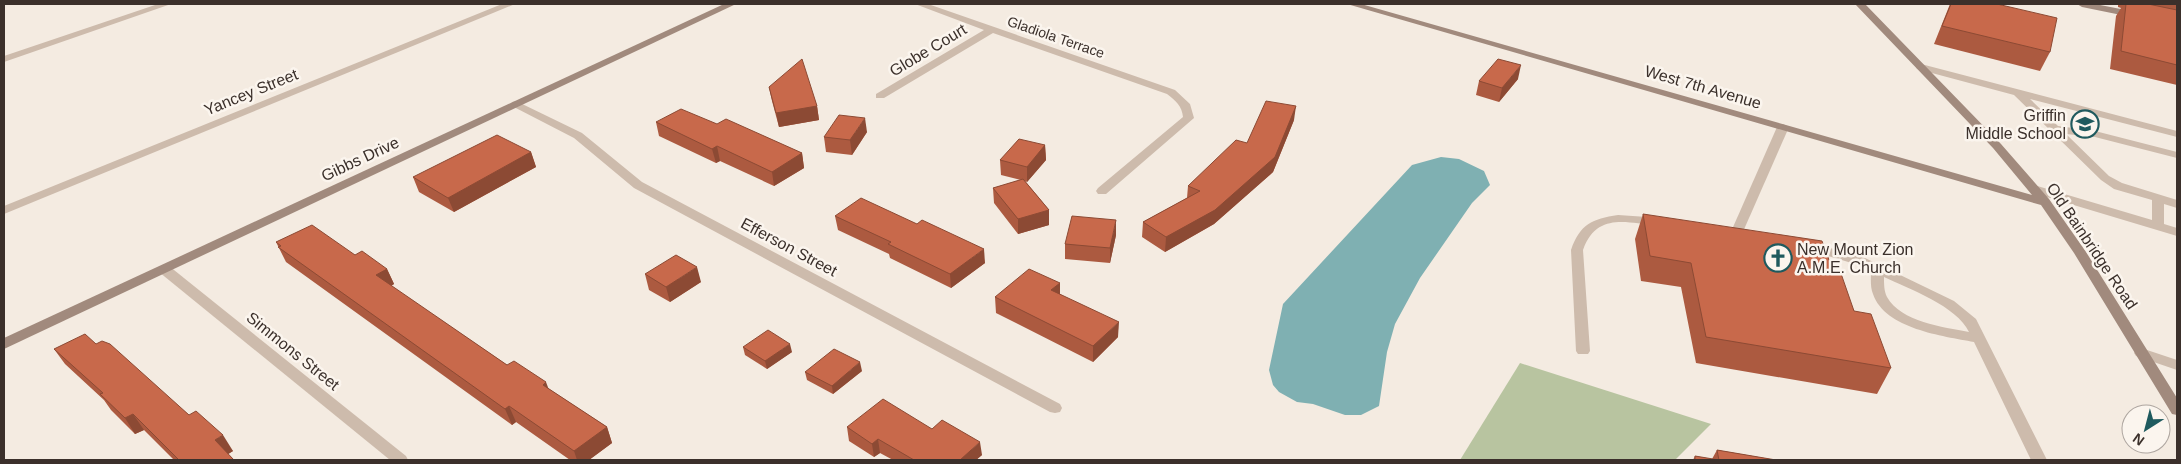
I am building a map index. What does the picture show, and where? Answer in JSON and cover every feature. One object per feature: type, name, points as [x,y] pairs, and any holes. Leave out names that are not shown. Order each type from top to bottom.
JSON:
[{"type":"street","points":[[4,59],[166,4]]},
{"type":"street","name":"Yancey Street","points":[[4,210],[510,4]]},
{"type":"street","name":"Gibbs Drive","points":[[4,344],[731,4]]},
{"type":"street","name":"Gladiola Terrace","points":[[920,4],[1171,92],[1181,100],[1189,110],[1189,118],[1102,191]]},
{"type":"street","name":"West 7th Avenue","points":[[1352,4],[2046,202]]},
{"type":"street","name":"Old Bainbridge Road","points":[[1860,4],[2046,202],[2080,252],[2177,410]]},
{"type":"street","points":[[2082,4],[2146,17]]},
{"type":"street","name":"Globe Court","points":[[880,96],[992,29]]},
{"type":"street","points":[[1921,67],[2177,134]]},
{"type":"street","points":[[2019,93],[2105,178],[2118,186],[2177,204]]},
{"type":"street","name":"Efferson Street","points":[[516,104],[572,131],[598,149],[623,174],[638,185],[1055,408]]},
{"type":"street","points":[[1754,236],[1732,233],[1783,127]]},
{"type":"street","points":[[2055,129],[2095,134],[2177,155]]},
{"type":"street","points":[[2034,189],[2177,232]]},
{"type":"street","points":[[2158,199],[2158,226]]},
{"type":"street","points":[[1582,351],[1577,250],[1583,234],[1599,224],[1616,219],[1636,218],[1672,224]]},
{"type":"street","points":[[1799,244],[1825,249],[1877,269],[1949,304],[1971,322],[2039,460]]},
{"type":"street","name":"Simmons Street","points":[[164,268],[400,460]]},
{"type":"street","points":[[1877,269],[1880,296],[1900,316],[1936,330],[1979,338]]},
{"type":"street","points":[[2141,353],[2177,365]]},
{"type":"green space","points":[[1520,363],[1711,424],[1675,460],[1460,460]]},
{"type":"water","points":[[1441,157],[1459,159],[1484,171],[1490,185],[1472,203],[1420,278],[1395,324],[1387,352],[1379,406],[1361,415],[1345,415],[1313,404],[1297,402],[1279,392],[1273,385],[1269,370],[1283,304],[1412,165]]},
{"type":"building","points":[[1951,4],[1997,4],[2057,18],[2050,52],[1942,26]]},
{"type":"building","points":[[2126,4],[2148,4],[2177,10],[2177,65],[2121,51]]},
{"type":"building","points":[[802,59],[817,106],[776,113],[769,87]]},
{"type":"building","points":[[1498,59],[1521,65],[1502,88],[1479,81]]},
{"type":"building","points":[[1266,101],[1296,106],[1275,157],[1215,210],[1166,237],[1143,222],[1200,191],[1188,186],[1236,140],[1247,143]]},
{"type":"building","points":[[681,109],[717,124],[726,119],[802,153],[772,172],[717,146],[712,149],[656,122]]},
{"type":"building","points":[[839,115],[865,118],[850,140],[824,137]]},
{"type":"building","points":[[497,135],[531,152],[448,198],[413,177]]},
{"type":"building","points":[[1019,139],[1045,145],[1027,167],[1000,160]]},
{"type":"building","points":[[1023,179],[1049,210],[1018,219],[993,188]]},
{"type":"building","points":[[861,198],[917,224],[922,220],[984,249],[950,274],[888,244],[891,242],[835,216]]},
{"type":"building","points":[[1643,214],[1822,241],[1829,260],[1837,262],[1854,311],[1871,314],[1891,368],[1706,337],[1691,263],[1650,256]]},
{"type":"building","points":[[1072,216],[1116,220],[1110,248],[1065,244]]},
{"type":"building","points":[[312,225],[355,255],[362,251],[387,269],[376,275],[507,365],[514,361],[546,382],[543,385],[607,427],[574,451],[509,406],[505,409],[278,247],[281,246],[276,242]]},
{"type":"building","points":[[676,255],[697,267],[666,287],[645,274]]},
{"type":"building","points":[[1029,269],[1060,283],[1051,290],[1119,322],[1093,346],[995,297]]},
{"type":"building","points":[[768,330],[790,344],[765,361],[743,347]]},
{"type":"building","points":[[85,334],[96,344],[102,341],[110,344],[189,415],[196,411],[223,435],[215,440],[234,460],[179,460],[133,414],[125,418],[100,394],[103,393],[54,349]]},
{"type":"building","points":[[834,349],[860,362],[832,386],[805,372]]},
{"type":"building","points":[[883,399],[932,429],[942,420],[980,442],[960,460],[914,460],[878,439],[872,444],[847,427]]},
{"type":"building","points":[[1717,450],[1776,460],[1719,460]]},
{"type":"building","points":[[1695,456],[1719,460],[1695,460]]},
{"type":"place","name":"Griffin Middle School","points":[[2085,124]]},
{"type":"place","name":"New Mount Zion A.M.E. Church","points":[[1778,258]]}]
